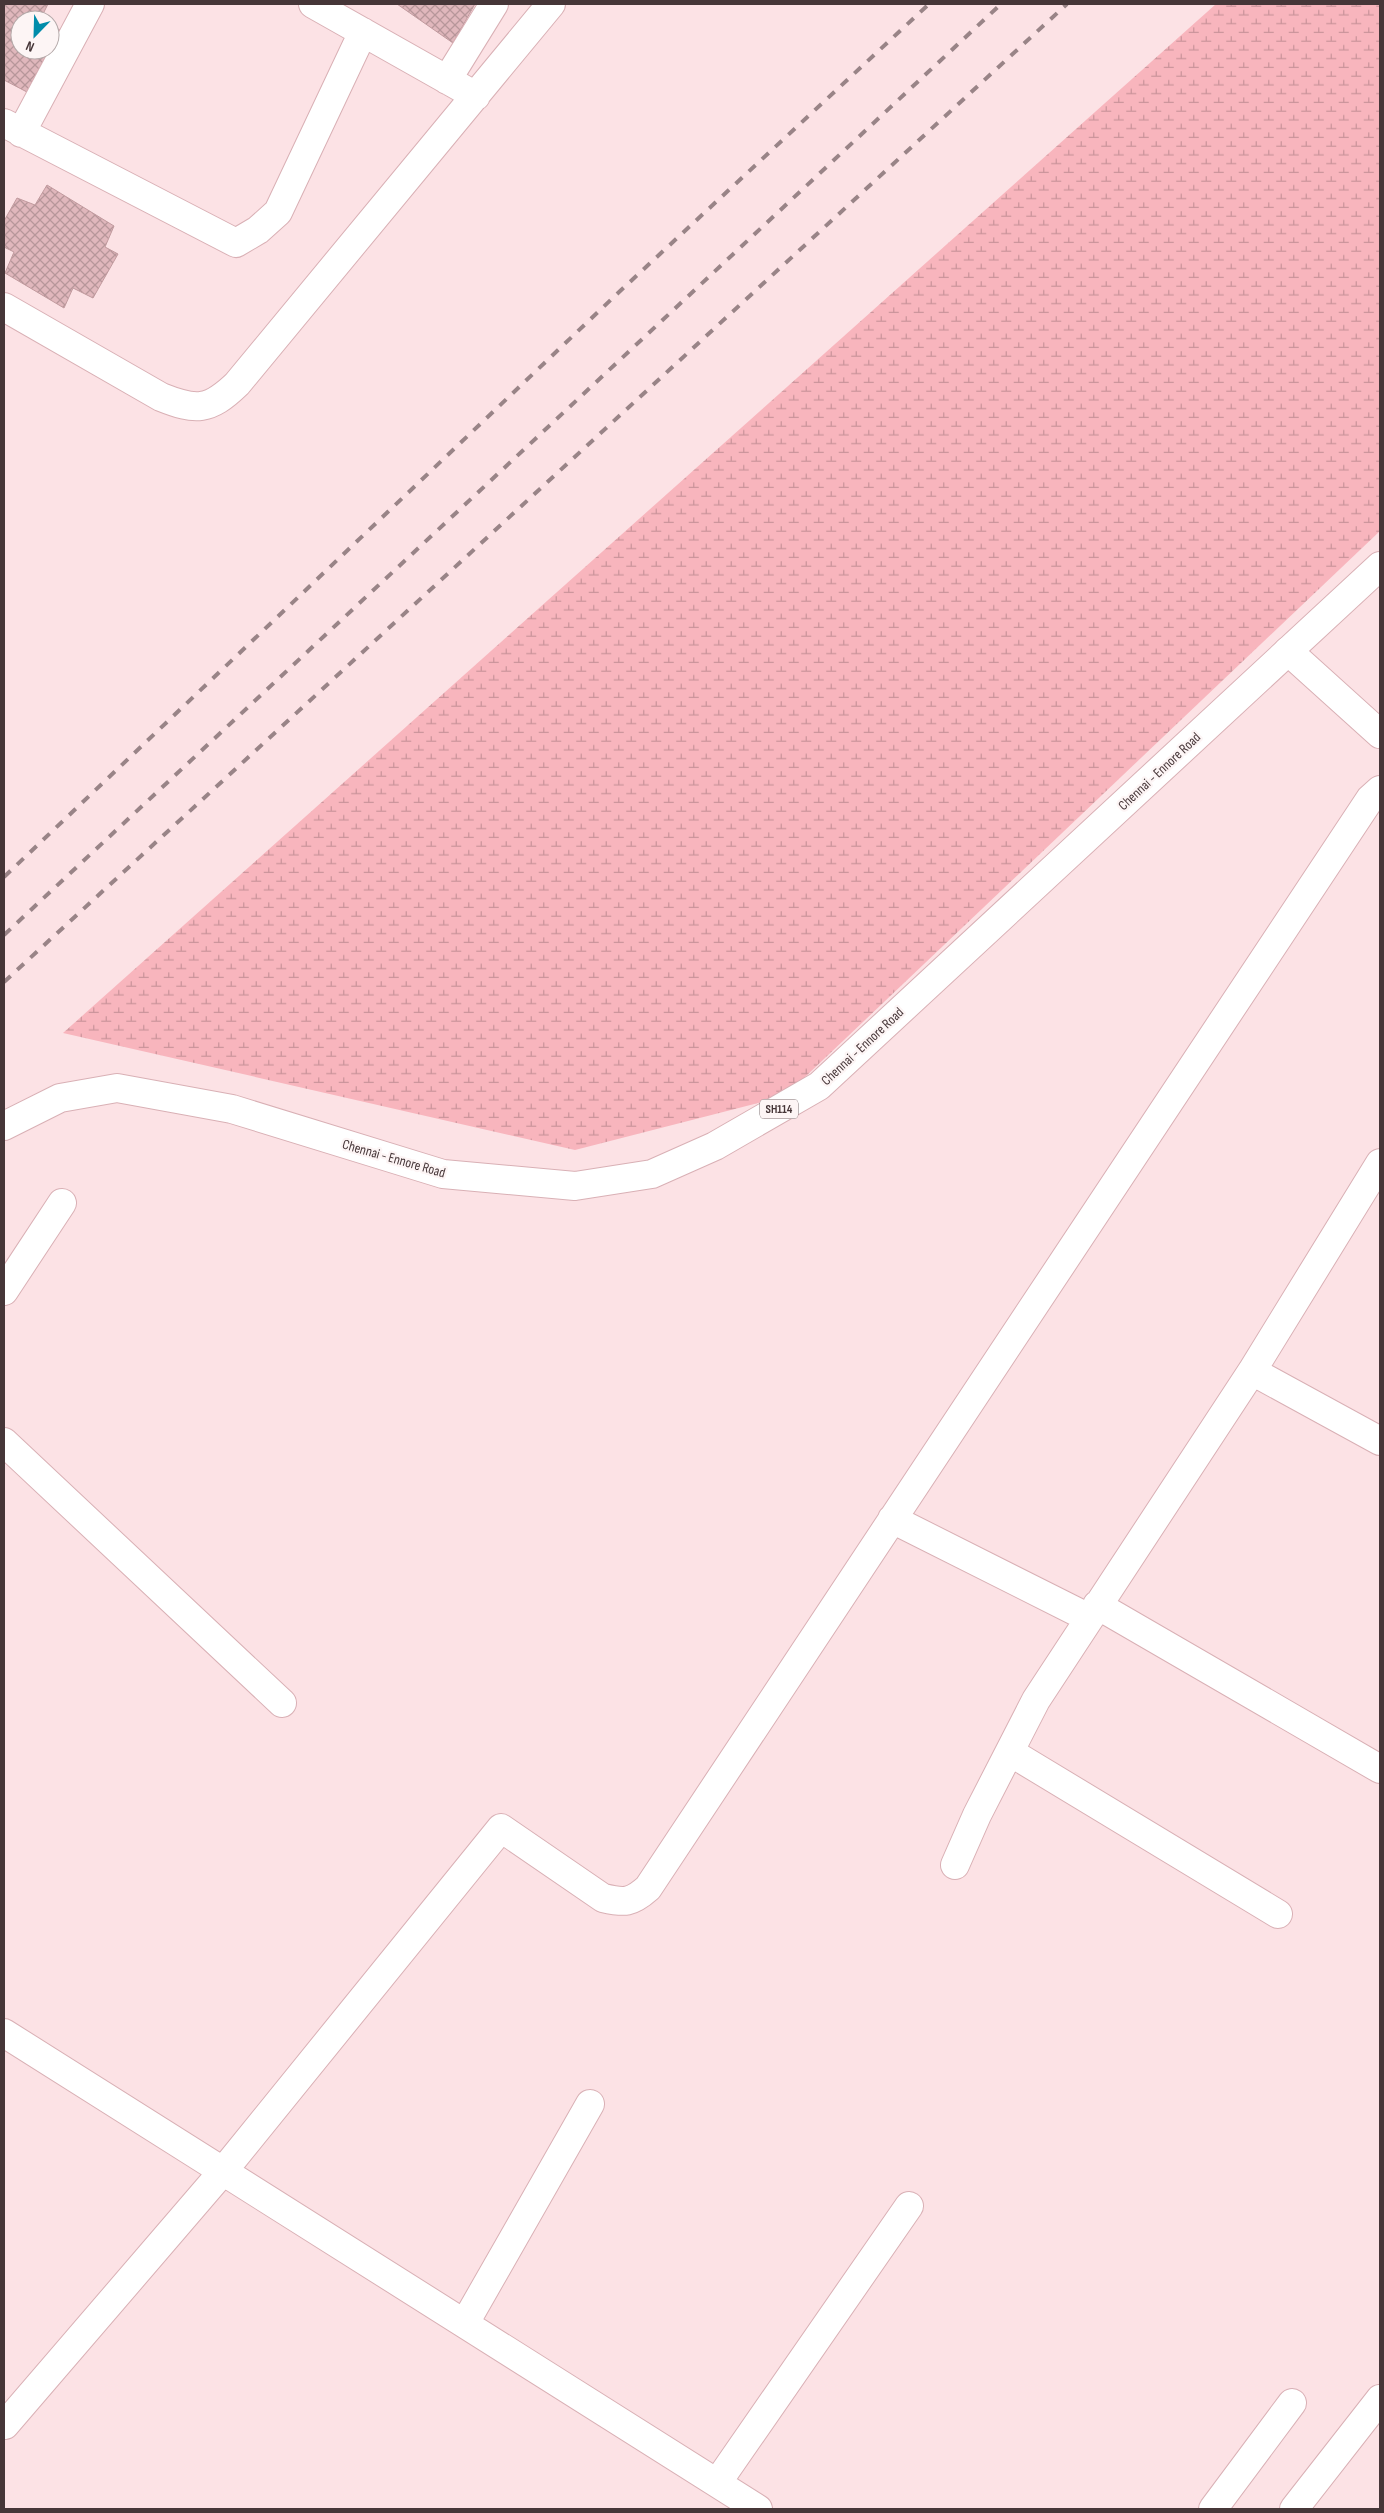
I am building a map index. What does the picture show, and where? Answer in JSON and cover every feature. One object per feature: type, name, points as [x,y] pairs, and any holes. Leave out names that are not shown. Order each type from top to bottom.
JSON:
[{"type":"street","points":[[90,4],[12,128],[236,243],[258,230],[278,212],[363,32]]},
{"type":"street","points":[[313,4],[476,96]]},
{"type":"street","points":[[447,80],[494,4]]},
{"type":"street","points":[[4,307],[161,397],[186,407],[207,406],[223,398],[237,384],[551,4]]},
{"type":"street","name":"Chennai - Ennore Road","points":[[4,1126],[60,1098],[117,1088],[232,1109],[443,1174],[575,1186],[652,1174],[715,1146],[819,1086],[1380,566]]},
{"type":"street","points":[[1288,651],[1380,734]]},
{"type":"street","points":[[4,2426],[224,2170],[501,1828],[603,1898],[620,1902],[635,1900],[648,1888],[1370,799],[1380,790]]},
{"type":"street","points":[[955,1865],[977,1815],[1036,1700],[1252,1370],[1380,1163]]},
{"type":"street","points":[[4,1291],[62,1203]]},
{"type":"street","points":[[1252,1370],[1380,1441]]},
{"type":"street","points":[[4,1442],[282,1703]]},
{"type":"street","points":[[892,1519],[1093,1611],[1380,1769]]},
{"type":"street","points":[[1010,1752],[1278,1914]]},
{"type":"street","points":[[4,2033],[224,2170],[758,2509]]},
{"type":"street","points":[[465,2324],[590,2104]]},
{"type":"street","points":[[718,2483],[909,2206]]},
{"type":"street","points":[[1294,2509],[1380,2399]]},
{"type":"street","points":[[1213,2509],[1292,2403]]},
{"type":"green space","points":[[1216,4],[1380,4],[1380,531],[785,1096],[575,1150],[63,1033]]},
{"type":"building","points":[[4,4],[48,4],[45,10],[10,10],[10,60],[44,60],[27,92],[4,80]]},
{"type":"building","points":[[397,4],[475,4],[453,43]]},
{"type":"building","points":[[47,185],[114,226],[105,247],[118,254],[93,298],[73,288],[64,308],[5,273],[14,252],[4,247],[4,221],[17,198],[35,205]]},
{"type":"railway","points":[[4,877],[618,293],[929,4]]},
{"type":"railway","points":[[4,935],[1001,4]]},
{"type":"railway","points":[[4,982],[1067,4]]}]
